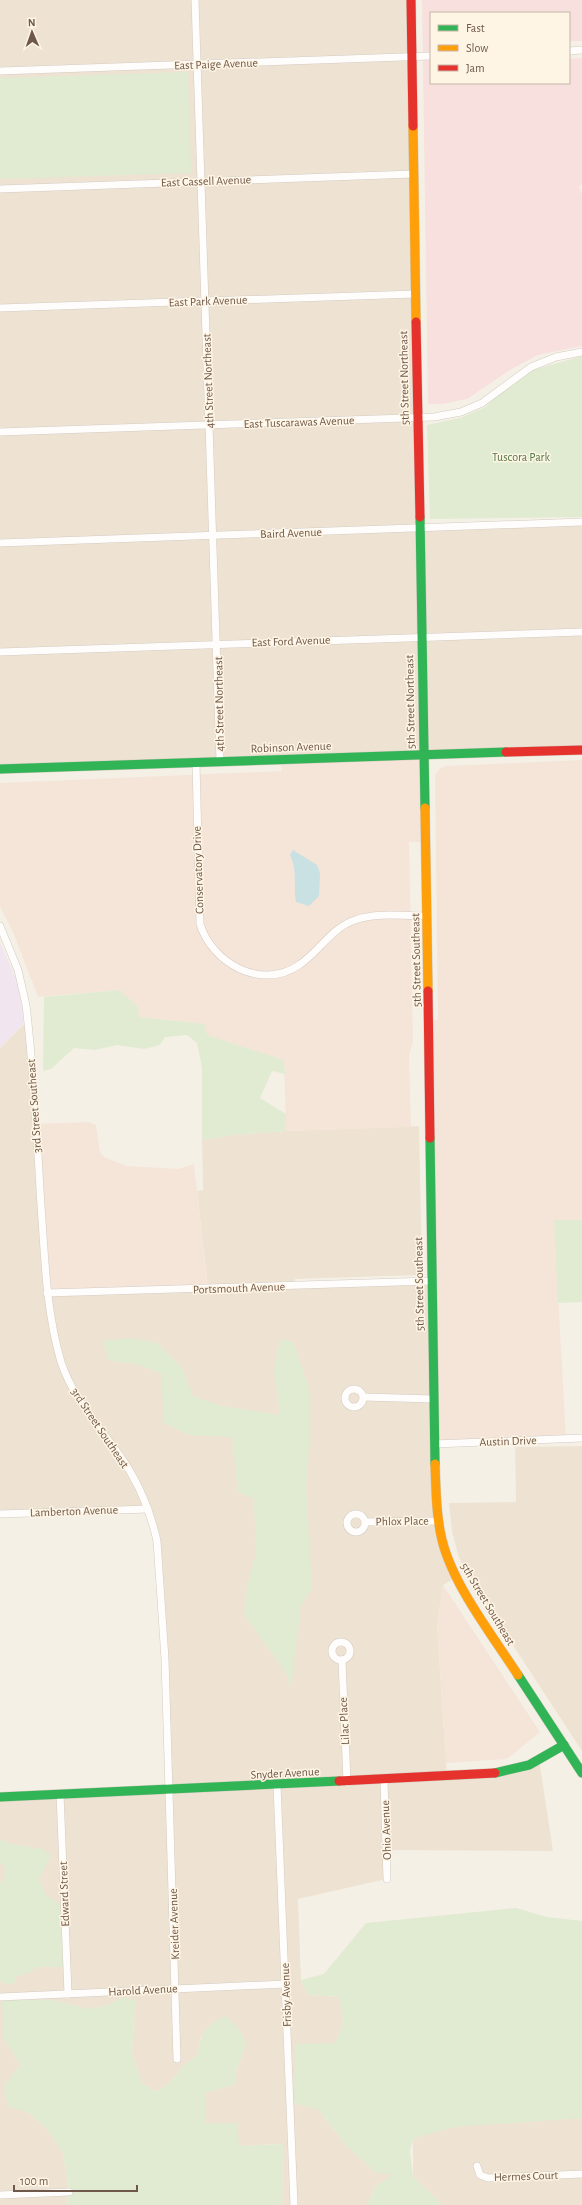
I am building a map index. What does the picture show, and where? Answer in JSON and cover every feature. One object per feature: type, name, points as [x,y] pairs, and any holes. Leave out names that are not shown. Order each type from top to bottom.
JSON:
[{"type":"main road","name":"5th Street Northeast","points":[[411,0],[424,755]]},
{"type":"main road","name":"Robinson Avenue","points":[[0,768],[582,750]]},
{"type":"main road","name":"5th Street Southeast","points":[[424,755],[433,1399],[438,1521],[447,1555],[459,1582],[482,1620],[582,1773]]},
{"type":"main road","name":"Snyder Avenue","points":[[0,1797],[347,1782],[501,1773],[529,1765],[564,1745]]},
{"type":"street","name":"4th Street Northeast","points":[[195,0],[218,644],[220,761]]},
{"type":"street","points":[[570,51],[582,50]]},
{"type":"street","name":"East Paige Avenue","points":[[0,71],[430,56]]},
{"type":"street","name":"East Cassell Avenue","points":[[0,189],[413,174]]},
{"type":"street","name":"East Park Avenue","points":[[0,308],[415,294]]},
{"type":"street","name":"East Tuscarawas Avenue","points":[[0,432],[434,417],[461,412],[482,403],[531,367],[556,357],[582,352]]},
{"type":"street","name":"Baird Avenue","points":[[0,543],[582,522]]},
{"type":"street","name":"East Ford Avenue","points":[[0,652],[582,632]]},
{"type":"street","name":"Conservatory Drive","points":[[196,762],[200,924],[204,938],[223,960],[250,973],[274,974],[299,966],[333,932],[356,919],[370,917],[427,916]]},
{"type":"street","name":"3rd Street Southeast","points":[[0,926],[18,970],[26,1005],[47,1293],[54,1336],[68,1381],[84,1409],[128,1468],[138,1486],[148,1509],[157,1541],[161,1570],[165,1659],[168,1790]]},
{"type":"street","name":"Portsmouth Avenue","points":[[47,1293],[431,1281]]},
{"type":"street","points":[[364,1397],[433,1399]]},
{"type":"street","name":"Austin Drive","points":[[434,1444],[582,1438]]},
{"type":"street","name":"Lamberton Avenue","points":[[0,1514],[148,1509]]},
{"type":"street","name":"Phlox Place","points":[[366,1522],[438,1521]]},
{"type":"street","name":"Lilac Place","points":[[342,1660],[347,1782]]},
{"type":"street","name":"Ohio Avenue","points":[[384,1780],[387,1879]]},
{"type":"street","name":"Frisby Avenue","points":[[277,1785],[294,2205]]},
{"type":"street","name":"Kreider Avenue","points":[[168,1790],[176,1989],[177,2059]]},
{"type":"street","name":"Edward Street","points":[[60,1794],[68,1994]]},
{"type":"street","name":"Harold Avenue","points":[[0,1996],[285,1984]]},
{"type":"street","name":"Hermes Court","points":[[477,2166],[480,2175],[488,2178],[582,2174]]},
{"type":"street","points":[[0,2195],[69,2192]]},
{"type":"shaded area","points":[[0,0],[411,0],[419,528],[582,522],[582,750],[0,768]]},
{"type":"shaded area","points":[[422,0],[582,0],[582,41],[570,41],[570,12],[430,12],[430,84],[570,84],[570,59],[582,58],[582,185],[579,186],[582,195],[582,346],[538,355],[510,370],[467,399],[442,404],[428,404]]},
{"type":"shaded area","points":[[424,755],[426,842],[409,842],[413,1042],[409,1056],[411,1127],[286,1131],[284,1060],[206,1035],[205,1024],[139,1017],[119,990],[38,997],[13,932],[0,907],[0,783],[282,771],[280,759]]},
{"type":"shaded area","points":[[582,760],[582,1220],[554,1220],[566,1439],[434,1444],[429,1020],[438,1020],[435,775],[439,769],[446,766]]},
{"type":"shaded area","points":[[0,943],[19,985],[24,1023],[0,1048]]},
{"type":"shaded area","points":[[28,1020],[38,1168],[208,1289],[197,1191],[203,1190],[202,1140],[231,1135],[286,1131],[419,1126],[422,1270],[418,1275],[295,1279],[293,1286],[431,1281],[436,1496],[457,1577],[443,1585],[437,1625],[447,1776],[501,1773],[539,1759],[553,1851],[386,1850],[387,1879],[298,1899],[301,1980],[308,1995],[340,1997],[343,2024],[335,2043],[319,2110],[344,2143],[394,2175],[376,2186],[367,2205],[282,2205],[283,2144],[239,2146],[206,2124],[206,2093],[235,2084],[235,2074],[246,2044],[201,2036],[197,2056],[185,2064],[169,2084],[156,2092],[142,2083],[132,2054],[135,2001],[124,1998],[108,2005],[89,2009],[52,2000],[12,2052],[21,2065],[11,2076],[29,2113],[47,2129],[63,2153],[69,2192],[67,2205],[0,2205],[0,1797],[167,1790],[161,1570],[148,1509],[0,1514],[0,1048]]},
{"type":"shaded area","points":[[88,1122],[96,1125],[100,1152],[104,1157],[127,1166],[178,1169],[194,1164],[208,1289],[47,1293],[36,1124]]},
{"type":"shaded area","points":[[582,1446],[582,1751],[488,1607],[459,1558],[452,1532],[449,1503],[516,1502],[515,1447]]},
{"type":"shaded area","points":[[443,1585],[540,1732],[507,1759],[446,1763],[437,1625]]},
{"type":"shaded area","points":[[582,2117],[582,2205],[423,2205],[413,2194],[413,2125]]},
{"type":"green space","points":[[188,72],[191,173],[0,179],[0,78]]},
{"type":"green space","name":"Tuscora Park","points":[[582,356],[582,517],[430,519],[427,425],[460,418],[486,407],[494,398],[530,371]]},
{"type":"green space","points":[[119,990],[138,1007],[139,1017],[205,1024],[207,1035],[284,1060],[285,1074],[272,1071],[260,1098],[286,1114],[286,1131],[231,1135],[202,1140],[202,1068],[197,1043],[187,1035],[165,1037],[160,1045],[144,1049],[117,1045],[95,1050],[74,1048],[51,1069],[43,1071],[44,997]]},
{"type":"green space","points":[[554,1220],[582,1220],[582,1302],[558,1303]]},
{"type":"green space","points":[[132,1338],[158,1343],[183,1369],[193,1396],[222,1406],[280,1415],[274,1371],[280,1340],[293,1342],[310,1390],[310,1441],[306,1484],[312,1588],[301,1605],[291,1687],[286,1673],[244,1614],[247,1586],[256,1554],[254,1499],[238,1492],[232,1437],[189,1435],[164,1423],[161,1374],[137,1364],[109,1361],[103,1341]]},
{"type":"green space","points":[[0,1839],[12,1844],[43,1849],[51,1856],[39,1879],[46,1895],[60,1905],[64,1967],[36,1967],[29,1973],[16,1977],[15,1983],[5,1984],[0,1981],[0,1883],[4,1879],[5,1866],[0,1864]]},
{"type":"green space","points":[[516,1908],[547,1917],[582,1921],[582,2118],[454,2127],[414,2138],[410,2150],[413,2177],[443,2205],[367,2205],[376,2186],[393,2175],[375,2172],[344,2143],[319,2110],[294,2103],[295,2044],[335,2043],[343,2024],[340,1997],[308,1995],[301,1980],[324,1974],[366,1923]]},
{"type":"green space","points":[[124,1997],[135,2001],[132,2054],[142,2083],[156,2092],[169,2084],[185,2064],[197,2056],[202,2036],[208,2027],[213,2023],[226,2016],[241,2031],[246,2044],[235,2074],[235,2084],[206,2093],[206,2123],[237,2123],[239,2146],[283,2144],[282,2205],[67,2205],[69,2191],[63,2153],[47,2129],[29,2113],[8,2106],[4,2087],[21,2065],[4,2039],[2,2000],[52,2000],[89,2009],[108,2005]]},
{"type":"water","points":[[293,850],[317,865],[320,873],[319,896],[309,906],[296,902],[295,872],[290,855]]},
{"type":"traffic: fast","points":[[420,517],[425,808]]},
{"type":"traffic: fast","points":[[0,769],[506,752]]},
{"type":"traffic: fast","points":[[430,1138],[435,1464]]},
{"type":"traffic: fast","points":[[518,1675],[582,1773]]},
{"type":"traffic: fast","points":[[495,1773],[529,1765],[564,1745]]},
{"type":"traffic: fast","points":[[0,1797],[339,1781]]},
{"type":"traffic: slow","points":[[413,126],[416,322]]},
{"type":"traffic: slow","points":[[425,808],[428,991]]},
{"type":"traffic: slow","points":[[435,1464],[439,1521],[447,1557],[474,1609],[518,1675]]},
{"type":"traffic: jam","points":[[411,0],[413,126]]},
{"type":"traffic: jam","points":[[416,322],[420,517]]},
{"type":"traffic: jam","points":[[506,752],[582,750]]},
{"type":"traffic: jam","points":[[428,991],[430,1138]]},
{"type":"traffic: jam","points":[[339,1781],[495,1773]]}]
